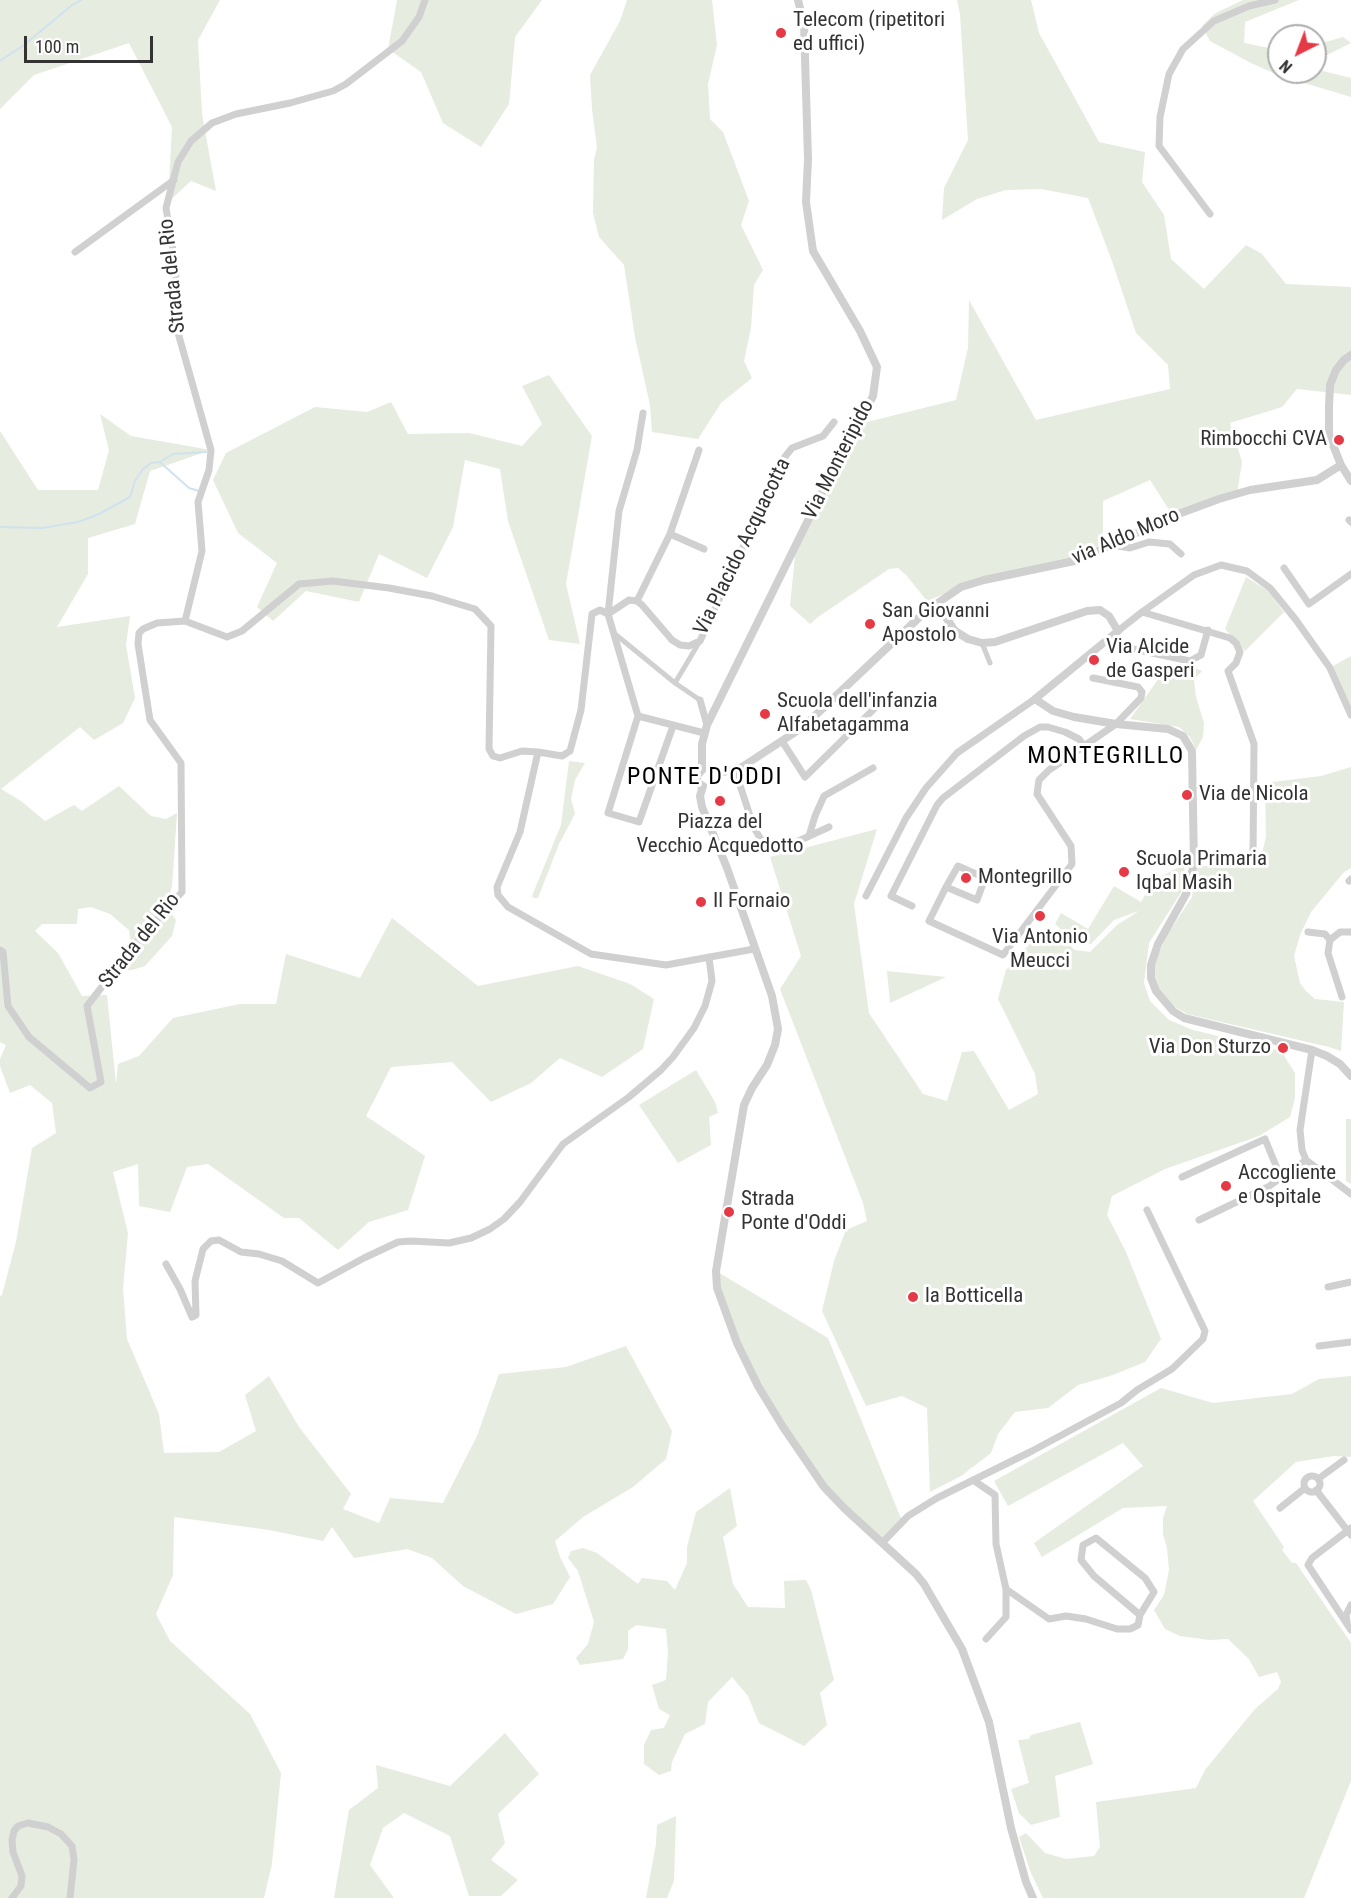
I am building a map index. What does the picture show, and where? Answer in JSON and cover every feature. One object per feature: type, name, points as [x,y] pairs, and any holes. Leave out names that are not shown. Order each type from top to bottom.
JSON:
[{"type":"street","name":"Strada del Rio","points":[[185,621],[202,551],[198,502],[209,470],[211,450],[175,322],[176,268],[166,208],[178,162],[191,141],[212,123],[236,114],[333,91],[346,84],[402,41],[419,17],[425,0]]},
{"type":"street","name":"Via Monteripido","points":[[702,770],[701,761],[706,729],[825,486],[873,396],[877,367],[860,331],[813,251],[806,202],[808,159],[804,24],[798,0]]},
{"type":"street","points":[[1210,214],[1159,146],[1160,117],[1169,74],[1183,49],[1214,21],[1249,6],[1275,0]]},
{"type":"street","points":[[75,252],[174,180]]},
{"type":"street","points":[[1351,355],[1336,370],[1330,385],[1329,435],[1341,465],[1351,481]]},
{"type":"street","points":[[643,413],[637,450],[619,511],[609,617],[638,716],[608,813],[639,822],[673,726]]},
{"type":"street","name":"Via Placido Acquacotta","points":[[637,601],[672,640],[680,645],[689,646],[700,641],[784,458],[792,448],[818,440],[830,430],[834,422]]},
{"type":"street","points":[[609,617],[629,600],[637,601],[670,534],[699,450]]},
{"type":"street","name":"via Aldo Moro","points":[[713,775],[735,770],[752,762],[803,727],[926,611],[962,587],[984,580],[1079,560],[1173,516],[1219,499],[1250,490],[1317,480],[1341,465]]},
{"type":"street","points":[[670,534],[704,549]]},
{"type":"street","points":[[1112,545],[1130,548],[1149,542],[1170,544],[1181,554]]},
{"type":"street","points":[[866,896],[906,818],[926,788],[957,753],[1035,699],[1142,612],[1194,575],[1221,565],[1247,571],[1270,588],[1330,668],[1351,715]]},
{"type":"street","points":[[1284,568],[1309,604],[1351,574]]},
{"type":"street","name":"Strada del Rio","points":[[0,950],[3,952],[8,1006],[29,1037],[90,1088],[100,1082],[87,1006],[136,943],[182,892],[181,763],[150,720],[138,645],[139,633],[157,623],[185,621],[227,637],[242,631],[299,584],[333,581],[432,596],[475,609],[490,626],[489,749],[493,756],[500,758],[522,751],[538,752]]},
{"type":"street","points":[[937,604],[956,631],[968,639],[982,643],[995,642],[1088,611],[1100,610],[1109,616],[1118,632]]},
{"type":"street","points":[[609,617],[600,610],[592,614],[581,710],[570,751],[562,756],[538,752],[520,832],[497,887],[498,895],[508,907],[591,954],[666,965],[754,949]]},
{"type":"street","points":[[1142,612],[1230,638],[1236,643],[1240,652],[1236,663],[1228,671],[1254,744],[1253,856],[1241,863]]},
{"type":"street","points":[[1124,647],[1190,661],[1201,656],[1208,630]]},
{"type":"street","points":[[615,634],[675,683],[700,700],[706,729],[673,726],[638,716]]},
{"type":"street","points":[[675,683],[700,641]]},
{"type":"street","points":[[982,643],[990,663]]},
{"type":"street","points":[[946,887],[977,900],[985,878],[958,866],[946,887],[929,921],[1003,955],[1072,864],[1071,846],[1037,794],[1039,780],[1049,770],[1116,724],[1141,698],[1142,692],[1138,687],[1093,678]]},
{"type":"street","points":[[1035,699],[1053,711],[1116,724],[1168,729],[1183,736],[1192,751],[1194,864],[1186,894],[1158,944],[1151,965],[1151,978],[1156,991],[1173,1011],[1184,1018],[1312,1050],[1340,1064],[1351,1076]]},
{"type":"street","points":[[782,741],[805,777],[882,701]]},
{"type":"street","points":[[912,906],[891,896],[943,798],[1024,736],[1040,727],[1065,732],[1079,740],[1084,746]]},
{"type":"street","points":[[809,837],[824,796],[873,768]]},
{"type":"street","points":[[702,770],[708,770],[713,775],[710,785],[703,786],[697,780],[697,774],[702,770]]},
{"type":"street","points":[[735,770],[754,828],[766,845],[781,849],[829,827]]},
{"type":"street","points":[[703,786],[700,796],[702,807],[727,868],[772,996],[778,1029],[775,1045],[767,1065],[744,1105],[716,1271],[717,1288],[737,1343],[758,1386],[783,1427],[824,1487],[924,1584],[962,1649],[989,1722],[1011,1828],[1026,1882],[1034,1898]]},
{"type":"street","points":[[1308,932],[1325,934],[1330,940]]},
{"type":"street","points":[[1342,998],[1328,953],[1330,940],[1340,932],[1351,932]]},
{"type":"street","points":[[166,1264],[192,1317],[196,1315],[195,1281],[203,1249],[211,1241],[219,1240],[241,1252],[259,1254],[282,1261],[318,1283],[364,1257],[398,1242],[449,1243],[471,1238],[490,1229],[504,1219],[519,1202],[563,1144],[629,1096],[673,1057],[694,1028],[705,1006],[712,981],[709,957]]},
{"type":"street","points":[[1312,1050],[1300,1130],[1302,1150],[1306,1160],[1351,1194]]},
{"type":"street","points":[[1182,1177],[1265,1139],[1281,1178]]},
{"type":"street","points":[[1199,1220],[1268,1187],[1306,1160]]},
{"type":"street","points":[[883,1542],[908,1516],[1121,1403],[1137,1390],[1172,1369],[1203,1340],[1205,1331],[1148,1210]]},
{"type":"street","points":[[1328,1287],[1351,1282]]},
{"type":"street","points":[[1319,1346],[1351,1342]]},
{"type":"street","points":[[1318,1479],[1344,1460]]},
{"type":"street","points":[[1305,1488],[1306,1478],[1311,1476],[1318,1479]]},
{"type":"street","points":[[1316,1490],[1319,1486],[1318,1479]]},
{"type":"street","points":[[973,1480],[995,1495],[996,1544],[1006,1589],[1006,1617],[986,1639]]},
{"type":"street","points":[[1305,1488],[1309,1491],[1316,1490]]},
{"type":"street","points":[[1280,1508],[1305,1488]]},
{"type":"street","points":[[1316,1490],[1350,1531],[1312,1558],[1308,1565],[1350,1628]]},
{"type":"street","points":[[1006,1589],[1049,1619],[1086,1618],[1117,1629],[1130,1629],[1138,1625],[1140,1615],[1154,1592],[1145,1578],[1096,1538],[1083,1545],[1081,1560],[1094,1576],[1140,1615]]},
{"type":"street","points":[[1350,1628],[1346,1615],[1351,1605]]},
{"type":"street","points":[[12,1898],[21,1886],[22,1876],[13,1852],[12,1840],[18,1826],[28,1823],[48,1827],[61,1834],[72,1846],[74,1860],[70,1898]]},
{"type":"shaded area","points":[[0,0],[220,0],[198,40],[202,114],[216,191],[191,181],[168,202],[172,127],[129,43],[34,75],[0,109]]},
{"type":"shaded area","points":[[397,0],[542,0],[515,37],[509,104],[481,147],[443,123],[421,72],[388,49]]},
{"type":"shaded area","points":[[627,0],[712,0],[717,45],[708,84],[710,119],[723,132],[749,201],[741,225],[763,270],[754,285],[751,328],[744,361],[752,378],[721,403],[698,439],[652,432],[650,405],[635,337],[624,265],[599,237],[593,213],[594,159],[597,148],[590,75],[620,21]]},
{"type":"shaded area","points":[[957,0],[1031,0],[1039,33],[1099,142],[1145,152],[1142,182],[1164,215],[1171,259],[1204,289],[1246,245],[1262,254],[1286,284],[1351,287],[1351,395],[1297,389],[1282,407],[1230,423],[1242,462],[1237,494],[1173,516],[1150,480],[1103,501],[1103,549],[1079,560],[961,587],[927,601],[898,568],[889,569],[810,624],[790,606],[796,546],[859,424],[956,400],[968,348],[969,300],[1036,420],[1170,389],[1168,365],[1136,333],[1088,198],[1041,189],[1006,190],[977,199],[942,220],[944,188],[968,140],[960,14]]},
{"type":"shaded area","points":[[1243,0],[1299,0],[1245,22],[1244,43],[1267,48],[1267,70],[1210,41],[1202,26],[1214,14]]},
{"type":"shaded area","points":[[1343,37],[1351,43],[1327,55],[1327,42]]},
{"type":"shaded area","points":[[1327,72],[1351,78],[1351,97],[1308,84],[1327,84]]},
{"type":"shaded area","points":[[549,375],[592,436],[566,584],[580,644],[549,640],[508,521],[500,469],[465,460],[453,527],[427,578],[379,554],[359,602],[306,591],[273,621],[257,607],[277,563],[238,533],[213,480],[226,453],[315,407],[367,412],[391,402],[408,434],[469,433],[522,446],[542,424],[522,386]]},
{"type":"shaded area","points":[[100,414],[131,436],[211,450],[150,471],[135,524],[88,538],[88,574],[57,627],[130,616],[126,645],[135,698],[123,723],[94,740],[80,727],[1,789],[21,801],[45,821],[74,805],[82,811],[119,786],[151,816],[166,819],[177,813],[172,887],[165,905],[176,920],[172,936],[145,966],[132,970],[121,970],[133,956],[129,930],[110,914],[91,907],[78,909],[77,924],[42,924],[35,931],[58,953],[82,996],[107,995],[116,1084],[118,1064],[139,1056],[173,1018],[240,1004],[276,1004],[286,954],[360,978],[392,918],[478,986],[578,966],[630,984],[654,999],[643,1049],[602,1077],[560,1058],[531,1083],[491,1102],[452,1062],[391,1067],[366,1116],[425,1156],[408,1210],[369,1222],[338,1250],[299,1218],[284,1218],[208,1164],[187,1167],[170,1212],[139,1206],[138,1164],[113,1172],[128,1233],[123,1289],[127,1339],[159,1414],[164,1453],[219,1452],[256,1431],[245,1395],[269,1376],[299,1427],[351,1494],[343,1509],[379,1523],[390,1498],[443,1503],[477,1436],[499,1374],[566,1367],[626,1346],[672,1431],[666,1459],[633,1487],[583,1517],[555,1541],[570,1577],[553,1604],[516,1614],[463,1586],[432,1558],[407,1549],[354,1558],[332,1527],[323,1541],[269,1530],[174,1517],[173,1575],[156,1614],[170,1641],[250,1714],[281,1773],[272,1864],[264,1898],[0,1898],[0,1296],[16,1242],[32,1148],[56,1133],[52,1103],[30,1085],[10,1093],[0,1066],[0,1059],[6,1045],[0,1042],[0,431],[38,490],[98,490],[109,450]]},
{"type":"shaded area","points":[[1246,577],[1268,591],[1284,612],[1245,651],[1225,629]]},
{"type":"shaded area","points":[[1351,656],[1351,708],[1333,666]]},
{"type":"shaded area","points":[[1189,665],[1202,671],[1194,680],[1196,697],[1204,723],[1203,737],[1196,750],[1190,737],[1179,727],[1130,719],[1164,671]]},
{"type":"shaded area","points":[[569,761],[585,763],[575,780],[571,799],[575,814],[559,844],[538,898],[534,898],[532,896],[561,825]]},
{"type":"shaded area","points":[[1351,767],[1351,868],[1344,872],[1311,912],[1300,935],[1294,956],[1300,983],[1306,991],[1315,999],[1344,1002],[1341,1051],[1187,1014],[1172,1005],[1160,991],[1155,976],[1155,962],[1167,935],[1192,897],[1196,866],[1246,866],[1256,861],[1262,853],[1266,837],[1265,783],[1321,776]]},
{"type":"shaded area","points":[[877,829],[854,904],[869,1013],[923,1094],[947,1101],[962,1052],[974,1051],[1009,1110],[1038,1094],[1035,1074],[998,999],[1006,970],[1036,937],[1051,929],[1075,950],[1090,952],[1117,925],[1139,911],[1114,920],[1091,944],[1077,943],[1055,924],[1061,913],[1088,929],[1114,886],[1141,902],[1157,874],[1162,876],[1185,864],[1182,891],[1149,943],[1144,983],[1150,1001],[1169,1020],[1193,1030],[1281,1051],[1295,1073],[1295,1098],[1290,1117],[1259,1136],[1165,1169],[1112,1196],[1107,1215],[1126,1252],[1161,1339],[1145,1362],[1110,1376],[1078,1385],[1048,1408],[1015,1412],[998,1434],[991,1453],[961,1476],[930,1492],[927,1408],[902,1396],[866,1406],[822,1311],[834,1261],[846,1230],[867,1221],[863,1203],[780,989],[801,956],[770,857]]},
{"type":"shaded area","points":[[887,971],[946,977],[890,1003]]},
{"type":"shaded area","points":[[696,1070],[715,1102],[718,1113],[709,1117],[711,1145],[678,1163],[639,1105]]},
{"type":"shaded area","points":[[1346,1119],[1351,1119],[1351,1184],[1346,1181]]},
{"type":"shaded area","points":[[716,1271],[828,1338],[902,1521],[883,1542],[844,1508],[783,1427],[737,1343]]},
{"type":"shaded area","points":[[1351,1376],[1351,1457],[1334,1456],[1296,1462],[1253,1501],[1284,1547],[1282,1550],[1292,1563],[1296,1563],[1351,1643],[1351,1781],[1304,1898],[1043,1898],[1031,1873],[1019,1837],[1026,1833],[1045,1853],[1066,1859],[1094,1856],[1100,1847],[1096,1802],[1196,1788],[1205,1770],[1255,1709],[1278,1689],[1281,1682],[1277,1672],[1259,1677],[1249,1659],[1228,1639],[1209,1640],[1180,1636],[1165,1629],[1154,1610],[1164,1595],[1169,1570],[1163,1534],[1163,1518],[1167,1506],[1123,1508],[1042,1557],[1034,1543],[1143,1466],[1123,1443],[1008,1506],[994,1481],[1161,1388],[1213,1403],[1292,1394],[1319,1379]]},
{"type":"shaded area","points":[[730,1488],[737,1526],[723,1537],[733,1584],[748,1607],[785,1608],[784,1581],[806,1580],[811,1590],[834,1680],[820,1693],[827,1725],[804,1746],[759,1723],[748,1696],[732,1677],[708,1702],[705,1724],[685,1734],[672,1762],[671,1771],[659,1775],[644,1764],[644,1745],[651,1730],[664,1728],[670,1715],[659,1709],[652,1685],[666,1680],[668,1653],[666,1629],[636,1625],[628,1631],[628,1649],[623,1659],[580,1665],[576,1658],[588,1644],[594,1622],[578,1571],[568,1558],[571,1551],[583,1548],[597,1553],[638,1584],[642,1578],[667,1581],[675,1590],[687,1563],[687,1547],[696,1512]]},
{"type":"shaded area","points":[[1080,1722],[1093,1764],[1055,1776],[1060,1817],[1031,1825],[1019,1813],[1011,1789],[1029,1783],[1018,1740],[1029,1739],[1031,1735]]},
{"type":"shaded area","points":[[505,1733],[539,1774],[498,1814],[505,1843],[491,1860],[518,1880],[501,1896],[469,1896],[450,1836],[404,1813],[383,1828],[370,1865],[394,1898],[334,1898],[349,1810],[378,1788],[376,1765],[450,1786]]},
{"type":"shaded area","points":[[676,1816],[674,1881],[667,1898],[646,1898],[656,1844],[657,1825]]},
{"type":"waterway","points":[[0,61],[81,0]]},
{"type":"waterway","points":[[0,527],[42,528],[78,522],[99,514],[130,497],[135,481],[143,469],[151,463],[160,462],[173,454],[206,452]]},
{"type":"waterway","points":[[161,463],[189,488],[199,491]]},
{"type":"place","name":"Telecom (ripetitori ed uffici)","points":[[781,33]]},
{"type":"place","name":"Rimbocchi CVA","points":[[1339,440]]},
{"type":"place","name":"San Giovanni Apostolo","points":[[870,624]]},
{"type":"place","name":"Via Alcide de Gasperi","points":[[1094,660]]},
{"type":"place","name":"Scuola dell'infanzia Alfabetagamma","points":[[765,714]]},
{"type":"place","name":"Via de Nicola","points":[[1187,795]]},
{"type":"place","name":"Piazza del Vecchio Acquedotto","points":[[720,801]]},
{"type":"place","name":"Scuola Primaria Iqbal Masih","points":[[1124,872]]},
{"type":"place","name":"Montegrillo","points":[[966,878]]},
{"type":"place","name":"Il Fornaio","points":[[701,902]]},
{"type":"place","name":"Via Antonio Meucci","points":[[1040,916]]},
{"type":"place","name":"Via Don Sturzo","points":[[1283,1048]]},
{"type":"place","name":"Accogliente e Ospitale","points":[[1226,1186]]},
{"type":"place","name":"Strada Ponte d'Oddi","points":[[729,1212]]},
{"type":"place","name":"la Botticella","points":[[913,1297]]},
{"type":"district","name":"MONTEGRILLO","points":[[1106,757]]},
{"type":"district","name":"PONTE D'ODDI","points":[[705,778]]}]
